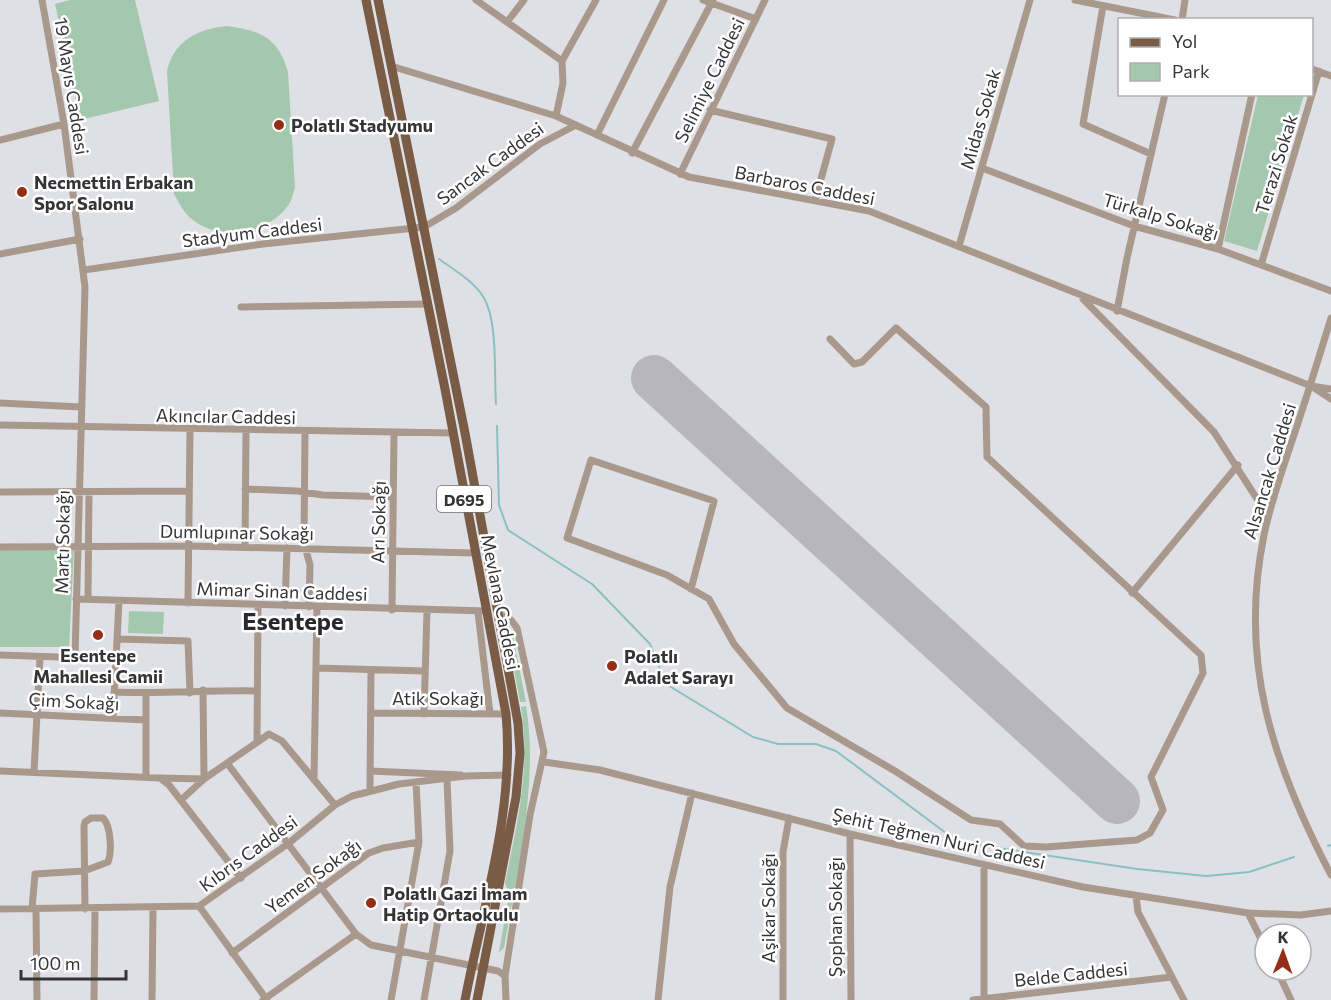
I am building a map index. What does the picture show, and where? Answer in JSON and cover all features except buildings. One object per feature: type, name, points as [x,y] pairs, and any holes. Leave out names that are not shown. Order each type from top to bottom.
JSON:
[{"type":"main road","name":"Mevlana Caddesi","points":[[366,0],[419,229],[499,614],[518,723],[519,766],[512,819],[477,1000]]},
{"type":"main road","name":"Mevlana Caddesi","points":[[378,0],[419,229],[428,304],[474,553],[482,612],[506,714],[508,775],[502,818],[465,1000]]},
{"type":"street","name":"19 Mayıs Caddesi","points":[[43,0],[64,124],[84,270],[86,324],[80,428]]},
{"type":"street","points":[[476,0],[562,61]]},
{"type":"street","points":[[507,22],[524,0]]},
{"type":"street","points":[[556,116],[563,83],[562,61],[596,0]]},
{"type":"street","points":[[597,135],[664,0]]},
{"type":"street","points":[[703,0],[756,20]]},
{"type":"street","name":"Selimiye Caddesi","points":[[680,174],[765,0]]},
{"type":"street","name":"Midas Sokak","points":[[959,246],[1030,0]]},
{"type":"street","points":[[1075,0],[1165,18]]},
{"type":"street","points":[[1182,18],[1185,0]]},
{"type":"street","points":[[632,153],[712,2]]},
{"type":"street","points":[[1103,6],[1083,124],[1151,154]]},
{"type":"street","name":"Barbaros Caddesi","points":[[391,66],[556,116],[680,174],[869,211],[1311,386],[1331,399]]},
{"type":"street","points":[[1315,70],[1331,76]]},
{"type":"street","points":[[1117,311],[1165,96]]},
{"type":"street","points":[[1218,249],[1252,96]]},
{"type":"street","name":"Terazi Sokak","points":[[1261,265],[1308,96]]},
{"type":"street","points":[[710,110],[832,139],[815,201]]},
{"type":"street","points":[[0,140],[64,124]]},
{"type":"street","name":"Sancak Caddesi","points":[[419,229],[456,208],[540,144],[576,125]]},
{"type":"street","name":"Türkalp Sokağı","points":[[982,168],[1134,226],[1218,249],[1331,291]]},
{"type":"street","name":"Stadyum Caddesi","points":[[84,270],[263,244],[419,229]]},
{"type":"street","points":[[0,254],[80,239]]},
{"type":"street","points":[[1079,295],[1214,432],[1238,465],[1268,516]]},
{"type":"street","points":[[241,307],[428,304]]},
{"type":"street","name":"Alsancak Caddesi","points":[[1331,318],[1268,516],[1261,553],[1256,622],[1261,695],[1279,762],[1331,875]]},
{"type":"street","points":[[830,339],[854,364],[862,362],[896,328],[986,407],[987,457]]},
{"type":"street","name":"Barbaros Caddesi","points":[[1311,386],[1331,389]]},
{"type":"street","points":[[0,403],[81,407]]},
{"type":"street","points":[[691,589],[714,501],[591,460],[567,538],[667,575],[691,589],[709,599],[734,644],[787,708],[895,771],[971,820],[1000,824],[1024,846],[1046,847],[1137,840],[1150,833],[1163,810],[1151,777],[1203,673],[1201,656],[987,457],[986,414]]},
{"type":"street","name":"Akıncılar Caddesi","points":[[0,425],[394,434],[452,433]]},
{"type":"street","name":"Martı Sokağı","points":[[75,658],[80,428]]},
{"type":"street","points":[[188,603],[190,430]]},
{"type":"street","points":[[245,547],[246,430]]},
{"type":"street","points":[[304,432],[305,548],[310,565],[316,668],[314,780]]},
{"type":"street","name":"Arı Sokağı","points":[[392,610],[394,434]]},
{"type":"street","points":[[1132,593],[1238,465]]},
{"type":"street","points":[[245,489],[393,497]]},
{"type":"street","points":[[0,492],[189,491]]},
{"type":"street","name":"Martı Sokağı","points":[[88,600],[89,492]]},
{"type":"street","name":"Dumlupınar Sokağı","points":[[0,547],[188,546],[474,553]]},
{"type":"street","points":[[285,606],[287,548]]},
{"type":"street","name":"Mimar Sinan Caddesi","points":[[76,599],[482,612]]},
{"type":"street","points":[[113,718],[119,601]]},
{"type":"street","points":[[256,741],[258,605]]},
{"type":"street","points":[[424,714],[427,611]]},
{"type":"street","points":[[482,612],[490,714]]},
{"type":"street","points":[[499,614],[511,620],[517,628],[544,742],[544,762],[530,814],[505,976],[506,1000]]},
{"type":"street","points":[[117,639],[188,641],[190,693]]},
{"type":"street","points":[[0,656],[116,659]]},
{"type":"street","points":[[34,772],[40,657]]},
{"type":"street","points":[[316,668],[425,671]]},
{"type":"street","points":[[370,790],[371,670]]},
{"type":"street","points":[[203,690],[204,779]]},
{"type":"street","points":[[114,692],[257,691]]},
{"type":"street","points":[[146,693],[146,776]]},
{"type":"street","name":"Çim Sokağı","points":[[0,713],[146,720]]},
{"type":"street","name":"Atik Sokağı","points":[[371,713],[506,714]]},
{"type":"street","points":[[181,800],[204,779],[256,741],[266,734],[273,734],[282,741],[335,806]]},
{"type":"street","name":"Şehit Teğmen Nuri Caddesi","points":[[544,762],[600,770],[984,866],[1136,896],[1248,913],[1301,915],[1331,911]]},
{"type":"street","points":[[227,763],[356,934],[371,945],[483,969],[505,976]]},
{"type":"street","points":[[0,771],[204,779]]},
{"type":"street","name":"Kıbrıs Caddesi","points":[[370,771],[466,776],[508,775]]},
{"type":"street","name":"Kıbrıs Caddesi","points":[[0,909],[153,909],[199,906],[289,843],[335,806],[370,790],[466,776]]},
{"type":"street","points":[[160,778],[181,800],[241,878]]},
{"type":"street","points":[[424,1000],[450,851],[447,780]]},
{"type":"street","points":[[391,1000],[419,842],[416,782]]},
{"type":"street","points":[[658,1000],[670,887],[692,793]]},
{"type":"street","points":[[37,1000],[35,874],[84,871],[105,864],[110,858],[108,823],[103,818],[91,818],[85,822],[84,871],[85,909]]},
{"type":"street","name":"Aşikar Sokağı","points":[[783,1000],[783,852],[789,818]]},
{"type":"street","name":"Şophan Sokağı","points":[[850,834],[851,1000]]},
{"type":"street","name":"Yemen Sokağı","points":[[232,953],[375,850],[419,842]]},
{"type":"street","points":[[984,866],[984,999]]},
{"type":"street","points":[[1136,896],[1138,912],[1184,1000]]},
{"type":"street","points":[[199,906],[266,1000],[356,934]]},
{"type":"street","points":[[94,1000],[95,909]]},
{"type":"street","points":[[152,1000],[153,909]]},
{"type":"street","points":[[1248,913],[1253,923]]},
{"type":"street","name":"Belde Caddesi","points":[[973,1000],[1172,977]]},
{"type":"street","points":[[1283,982],[1292,1000]]},
{"type":"street","points":[[1064,990],[1064,1000]]},
{"type":"green space","points":[[70,0],[135,0],[159,101],[80,120],[55,4]]},
{"type":"green space","name":"Polatlı Stadyumu","points":[[227,26],[249,30],[266,38],[273,43],[284,60],[288,72],[295,187],[289,204],[270,222],[244,232],[231,233],[204,227],[190,218],[174,194],[167,71],[175,52],[188,38],[206,30]]},
{"type":"green space","points":[[1258,96],[1304,96],[1257,251],[1224,241]]},
{"type":"green space","points":[[0,550],[74,550],[69,647],[0,647]]},
{"type":"green space","points":[[129,611],[164,612],[163,634],[128,633]]},
{"type":"green space","points":[[505,622],[513,636],[526,702],[520,702]]},
{"type":"green space","points":[[526,706],[530,765],[525,827],[504,948],[499,952],[509,895],[505,883],[523,774],[524,730],[521,707]]},
{"type":"waterway","points":[[439,259],[475,286],[488,308],[492,321],[496,404]]},
{"type":"waterway","points":[[497,426],[499,505],[508,530],[592,584],[650,644],[666,684],[753,737],[778,744],[816,744],[836,751],[958,842],[1137,869],[1206,876],[1249,872],[1294,857]]},
{"type":"runway","points":[[654,378],[1117,801]]},
{"type":"place","name":"Polatlı Stadyumu","points":[[279,125]]},
{"type":"place","name":"Necmettin Erbakan Spor Salonu","points":[[22,192]]},
{"type":"place","name":"Esentepe Mahallesi Camii","points":[[98,635]]},
{"type":"place","name":"Polatlı Adalet Sarayı","points":[[612,666]]},
{"type":"place","name":"Polatlı Gazi İmam Hatip Ortaokulu","points":[[371,903]]},
{"type":"district","name":"Esentepe","points":[[293,620]]}]
